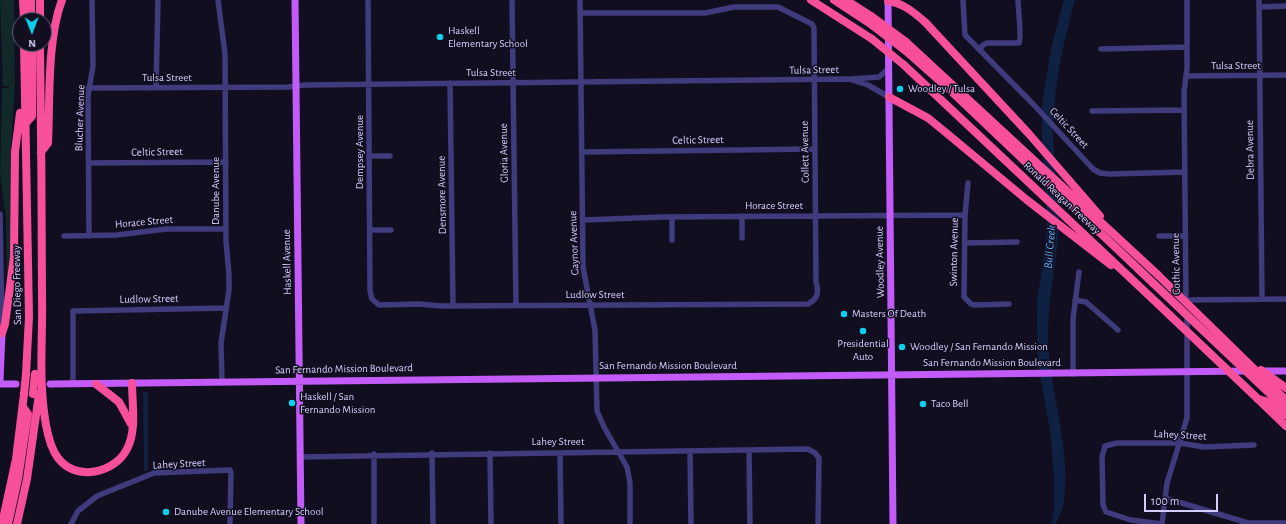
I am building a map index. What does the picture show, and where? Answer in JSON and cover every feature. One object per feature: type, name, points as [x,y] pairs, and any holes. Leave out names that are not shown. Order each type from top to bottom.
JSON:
[{"type":"highway","points":[[23,0],[24,12]]},
{"type":"highway","points":[[31,0],[31,12]]},
{"type":"highway","points":[[35,0],[35,12]]},
{"type":"highway","points":[[40,0],[40,12]]},
{"type":"highway","points":[[41,152],[48,143],[53,37],[57,13],[62,0]]},
{"type":"highway","name":"Ronald Reagan Freeway","points":[[811,0],[872,39],[904,65],[1264,402],[1286,426]]},
{"type":"highway","points":[[834,0],[872,25],[906,51],[1026,158],[1078,212],[1286,409]]},
{"type":"highway","name":"Ronald Reagan Freeway","points":[[846,0],[871,16],[906,42],[1026,158],[1079,202],[1158,275],[1286,400]]},
{"type":"highway","points":[[888,1],[896,2],[906,7],[926,22],[1029,134],[1118,238]]},
{"type":"highway","name":"San Diego Freeway","points":[[2,524],[15,466],[23,407],[29,317],[24,52]]},
{"type":"highway","points":[[25,124],[32,116],[32,52]]},
{"type":"highway","points":[[35,52],[38,374],[48,437],[58,458],[67,466],[77,471],[87,472],[109,467],[122,457],[128,449],[132,428],[132,383]]},
{"type":"highway","points":[[16,524],[28,473],[42,330],[40,52]]},
{"type":"highway","points":[[2,333],[5,324],[14,257],[15,152],[25,84]]},
{"type":"highway","points":[[889,97],[928,118],[1073,237],[1141,288]]},
{"type":"highway","points":[[1236,352],[1286,388]]},
{"type":"highway","points":[[96,384],[119,402],[126,413],[132,428]]},
{"type":"highway","points":[[12,524],[28,445],[36,394]]},
{"type":"highway","points":[[1264,402],[1286,415]]},
{"type":"highway","points":[[1264,402],[1286,432]]},
{"type":"highway","points":[[8,524],[18,479],[27,424],[28,414],[23,407]]},
{"type":"main road","name":"Haskell Avenue","points":[[296,0],[301,524]]},
{"type":"main road","name":"Woodley Avenue","points":[[888,1],[893,524]]},
{"type":"main road","points":[[2,333],[0,382],[16,384]]},
{"type":"main road","name":"San Fernando Mission Boulevard","points":[[50,384],[1286,371]]},
{"type":"street","name":"Blucher Avenue","points":[[89,236],[88,88],[93,66],[92,0]]},
{"type":"street","points":[[156,88],[158,0]]},
{"type":"street","name":"Danube Avenue","points":[[218,0],[224,41],[226,229],[229,275],[221,343],[222,382]]},
{"type":"street","name":"Dempsey Avenue","points":[[368,0],[370,296],[375,302]]},
{"type":"street","name":"Gloria Avenue","points":[[512,0],[516,305]]},
{"type":"street","name":"Gaynor Avenue","points":[[580,0],[583,267],[595,330],[596,404],[601,422],[620,452],[629,474],[630,524]]},
{"type":"street","name":"Celtic Street","points":[[963,0],[965,35],[1090,166],[1100,173],[1185,172]]},
{"type":"street","points":[[980,49],[987,43],[1019,43],[1021,39],[1019,32],[1018,0]]},
{"type":"street","name":"Gothic Avenue","points":[[1162,524],[1164,498],[1169,475],[1187,418],[1184,110],[1187,47],[1187,0]]},
{"type":"street","name":"Debra Avenue","points":[[1259,0],[1262,299]]},
{"type":"street","points":[[1259,7],[1286,6]]},
{"type":"street","name":"Collett Avenue","points":[[580,13],[705,12],[734,7],[778,7],[809,22],[814,28],[815,216],[816,282],[818,292],[815,300]]},
{"type":"street","points":[[1101,49],[1187,47]]},
{"type":"street","points":[[849,79],[878,77],[889,68]]},
{"type":"street","name":"Tulsa Street","points":[[1186,76],[1286,75]]},
{"type":"street","name":"Tulsa Street","points":[[88,88],[225,88],[369,84],[849,79],[868,85],[889,97]]},
{"type":"street","name":"Densmore Avenue","points":[[450,83],[453,306]]},
{"type":"street","points":[[1092,111],[1184,110]]},
{"type":"street","name":"Celtic Street","points":[[582,152],[815,149]]},
{"type":"street","points":[[370,156],[390,156]]},
{"type":"street","name":"Celtic Street","points":[[89,163],[226,162]]},
{"type":"street","name":"Swinton Avenue","points":[[968,183],[965,215],[964,292],[967,301],[975,305],[1009,304]]},
{"type":"street","points":[[0,214],[2,282],[0,311],[2,333]]},
{"type":"street","name":"Horace Street","points":[[583,220],[742,216],[965,215]]},
{"type":"street","points":[[742,216],[742,238]]},
{"type":"street","points":[[672,217],[672,240]]},
{"type":"street","name":"Horace Street","points":[[64,236],[117,235],[166,229],[226,229]]},
{"type":"street","points":[[370,230],[391,230]]},
{"type":"street","points":[[1159,236],[1185,236]]},
{"type":"street","points":[[965,243],[1017,242]]},
{"type":"street","points":[[1073,374],[1073,319],[1078,272]]},
{"type":"street","points":[[1186,300],[1286,299]]},
{"type":"street","name":"Ludlow Street","points":[[375,302],[384,306],[419,304],[453,306],[808,304],[815,300]]},
{"type":"street","points":[[1075,300],[1086,302],[1118,330]]},
{"type":"street","name":"Ludlow Street","points":[[73,384],[73,311],[226,308]]},
{"type":"street","name":"Lahey Street","points":[[1162,524],[1131,520],[1106,512],[1103,505],[1102,457],[1105,446],[1116,442],[1180,443],[1204,447],[1254,446]]},
{"type":"street","name":"Lahey Street","points":[[300,456],[808,449],[815,453],[819,458],[818,524]]},
{"type":"street","points":[[749,450],[750,524]]},
{"type":"street","points":[[690,451],[691,524]]},
{"type":"street","points":[[560,452],[561,524]]},
{"type":"street","points":[[432,453],[433,524]]},
{"type":"street","points":[[490,453],[491,524]]},
{"type":"street","points":[[374,454],[374,524]]},
{"type":"street","name":"Lahey Street","points":[[71,524],[74,517],[83,506],[108,491],[154,473],[216,472],[230,470],[230,524]]},
{"type":"street","points":[[1164,498],[1230,521],[1286,523]]},
{"type":"green space","points":[[0,0],[14,0],[14,12],[12,12],[12,52],[15,52],[15,84],[11,148],[11,254],[7,292],[6,218],[0,175],[2,88],[9,88],[9,86],[3,86]]},
{"type":"water","name":"Bull Creek","points":[[1064,0],[1075,0],[1066,33],[1057,83],[1053,117],[1059,222],[1049,313],[1048,339],[1052,380],[1063,440],[1065,481],[1064,504],[1056,524],[1051,524],[1054,510],[1054,475],[1050,431],[1038,365],[1037,301],[1044,256],[1047,222],[1042,139],[1042,105],[1051,49]]},
{"type":"water","points":[[143,392],[148,392],[148,470],[144,471]]},
{"type":"place","name":"Haskell Elementary School","points":[[440,37]]},
{"type":"place","name":"Woodley / Tulsa","points":[[900,89]]},
{"type":"place","name":"Masters Of Death","points":[[844,314]]},
{"type":"place","name":"Presidential Auto","points":[[863,331]]},
{"type":"place","name":"Woodley / San Fernando Mission","points":[[902,347]]},
{"type":"place","name":"Haskell / San Fernando Mission","points":[[292,403]]},
{"type":"place","name":"Taco Bell","points":[[923,404]]},
{"type":"place","name":"Danube Avenue Elementary School","points":[[166,512]]}]
